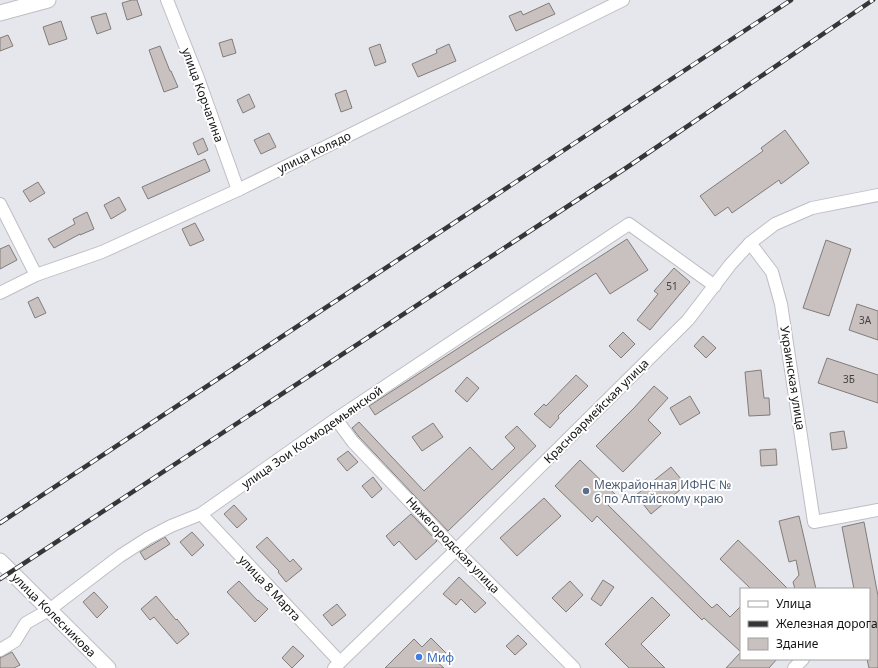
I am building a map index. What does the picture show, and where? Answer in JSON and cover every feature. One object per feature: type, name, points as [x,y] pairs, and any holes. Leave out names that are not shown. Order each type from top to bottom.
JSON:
[{"type":"street","points":[[0,13],[48,0]]},
{"type":"street","name":"улица Корчагина","points":[[167,0],[198,78],[238,190]]},
{"type":"street","name":"улица Колядо","points":[[0,293],[36,275],[102,252],[238,190],[623,0]]},
{"type":"street","name":"Красноармейская улица","points":[[337,665],[456,550],[688,320],[730,265],[750,243],[775,224],[812,208],[878,195]]},
{"type":"street","points":[[0,204],[36,275]]},
{"type":"street","name":"улица Зои Космодемьянской","points":[[0,650],[14,641],[26,623],[49,610],[120,556],[148,538],[171,526],[201,514],[336,419],[629,224],[715,286]]},
{"type":"street","name":"Украинская улица","points":[[750,243],[772,272],[781,304],[814,522],[878,510]]},
{"type":"street","name":"Нижегородская улица","points":[[336,419],[353,442],[456,550],[574,668]]},
{"type":"street","name":"улица 8 Марта","points":[[201,514],[337,665]]},
{"type":"street","name":"улица Колесникова","points":[[0,561],[108,668]]},
{"type":"street","points":[[794,668],[802,660]]},
{"type":"building","points":[[137,0],[142,15],[127,20],[122,3]]},
{"type":"building","points":[[549,3],[555,14],[516,31],[509,16],[521,11],[523,15]]},
{"type":"building","points":[[106,13],[111,29],[97,34],[91,17]]},
{"type":"building","points":[[61,21],[67,39],[49,45],[43,27]]},
{"type":"building","points":[[8,35],[13,46],[0,51],[0,38]]},
{"type":"building","points":[[232,39],[236,53],[223,57],[219,43]]},
{"type":"building","points":[[380,44],[386,62],[375,66],[369,48]]},
{"type":"building","points":[[449,44],[456,61],[418,77],[412,64],[437,53],[436,50]]},
{"type":"building","points":[[160,46],[178,87],[164,92],[149,50]]},
{"type":"building","points":[[346,90],[352,108],[341,112],[335,94]]},
{"type":"building","points":[[249,94],[255,107],[243,113],[237,100]]},
{"type":"building","points":[[785,130],[809,163],[781,184],[779,180],[732,213],[728,207],[715,216],[700,196],[763,151],[761,148]]},
{"type":"building","points":[[269,133],[276,147],[261,154],[254,140]]},
{"type":"building","points":[[203,138],[208,150],[198,155],[193,143]]},
{"type":"building","points":[[205,159],[210,171],[148,199],[142,187]]},
{"type":"building","points":[[38,182],[45,193],[30,202],[23,191]]},
{"type":"building","points":[[119,197],[126,210],[111,219],[104,205]]},
{"type":"building","points":[[87,212],[94,229],[80,234],[54,248],[48,239],[75,224],[73,219]]},
{"type":"building","points":[[195,223],[204,240],[190,246],[182,229]]},
{"type":"building","points":[[627,239],[648,270],[610,294],[596,273],[375,415],[369,406]]},
{"type":"building","points":[[826,240],[851,249],[829,316],[803,308]]},
{"type":"building","points":[[9,245],[17,260],[0,269],[0,249]]},
{"type":"building","points":[[674,268],[690,282],[650,330],[637,320],[658,294],[654,291]]},
{"type":"building","points":[[38,297],[46,313],[35,318],[28,302]]},
{"type":"building","points":[[857,304],[878,311],[878,340],[849,330]]},
{"type":"building","points":[[623,332],[635,344],[621,358],[609,346]]},
{"type":"building","points":[[703,336],[716,348],[706,358],[694,346]]},
{"type":"building","points":[[827,358],[878,375],[878,403],[818,383]]},
{"type":"building","points":[[761,370],[764,398],[769,398],[770,415],[749,416],[745,372]]},
{"type":"building","points":[[576,375],[588,386],[558,416],[559,418],[550,428],[534,414],[544,404],[546,406]]},
{"type":"building","points":[[467,377],[479,388],[467,402],[455,391]]},
{"type":"building","points":[[654,386],[668,398],[648,420],[661,433],[623,472],[596,446]]},
{"type":"building","points":[[690,396],[700,413],[680,425],[670,408]]},
{"type":"building","points":[[359,422],[424,491],[470,447],[492,470],[515,448],[505,437],[517,426],[536,446],[448,531],[359,437],[352,428]]},
{"type":"building","points":[[433,423],[443,437],[422,451],[412,437]]},
{"type":"building","points":[[844,431],[847,448],[832,450],[830,433]]},
{"type":"building","points":[[776,449],[777,465],[761,466],[760,450]]},
{"type":"building","points":[[348,451],[358,462],[347,471],[337,459]]},
{"type":"building","points":[[580,460],[617,496],[608,505],[712,608],[717,604],[730,617],[740,607],[740,651],[704,618],[702,620],[597,516],[592,522],[555,486]]},
{"type":"building","points":[[671,467],[686,485],[651,514],[636,495]]},
{"type":"building","points":[[373,477],[382,489],[372,498],[362,486]]},
{"type":"building","points":[[544,498],[561,516],[517,556],[500,538]]},
{"type":"building","points":[[234,505],[247,519],[237,528],[224,514]]},
{"type":"building","points":[[411,514],[437,541],[416,560],[399,541],[394,546],[386,536]]},
{"type":"building","points":[[799,516],[816,588],[795,588],[793,582],[799,575],[796,560],[789,562],[779,521]]},
{"type":"building","points":[[864,522],[878,596],[878,668],[869,668],[867,660],[870,660],[870,588],[854,588],[842,527]]},
{"type":"building","points":[[192,532],[204,545],[192,556],[180,542]]},
{"type":"building","points":[[165,537],[170,544],[145,560],[140,552]]},
{"type":"building","points":[[267,537],[290,562],[293,559],[302,569],[286,582],[278,572],[279,571],[256,547]]},
{"type":"building","points":[[738,540],[787,588],[750,588],[720,559]]},
{"type":"building","points":[[459,577],[486,603],[475,613],[461,599],[456,605],[443,594]]},
{"type":"building","points":[[603,580],[614,587],[601,606],[591,599]]},
{"type":"building","points":[[239,581],[268,609],[255,622],[227,592]]},
{"type":"building","points":[[570,581],[583,595],[566,612],[552,598]]},
{"type":"building","points":[[94,592],[108,607],[97,618],[83,602]]},
{"type":"building","points":[[156,596],[189,634],[177,644],[154,617],[150,620],[141,609]]},
{"type":"building","points":[[652,597],[670,615],[641,644],[665,668],[629,668],[605,644]]},
{"type":"building","points":[[337,604],[346,615],[332,626],[323,615]]},
{"type":"building","points":[[518,635],[527,644],[515,655],[506,646]]},
{"type":"building","name":"Миф","points":[[431,638],[446,653],[437,662],[444,668],[385,668],[414,639],[422,647]]},
{"type":"building","points":[[293,646],[304,656],[292,668],[282,658]]},
{"type":"building","points":[[12,652],[20,665],[14,668],[0,668],[0,658]]},
{"type":"building","points":[[740,653],[740,660],[776,660],[769,668],[726,668]]},
{"type":"railway","points":[[0,523],[791,0]]},
{"type":"railway","points":[[0,579],[626,168],[873,0]]},
{"type":"place","name":"Межрайонная ИФНС № 6 по Алтайскому краю","points":[[586,491]]},
{"type":"place","name":"Миф","points":[[419,657]]}]
